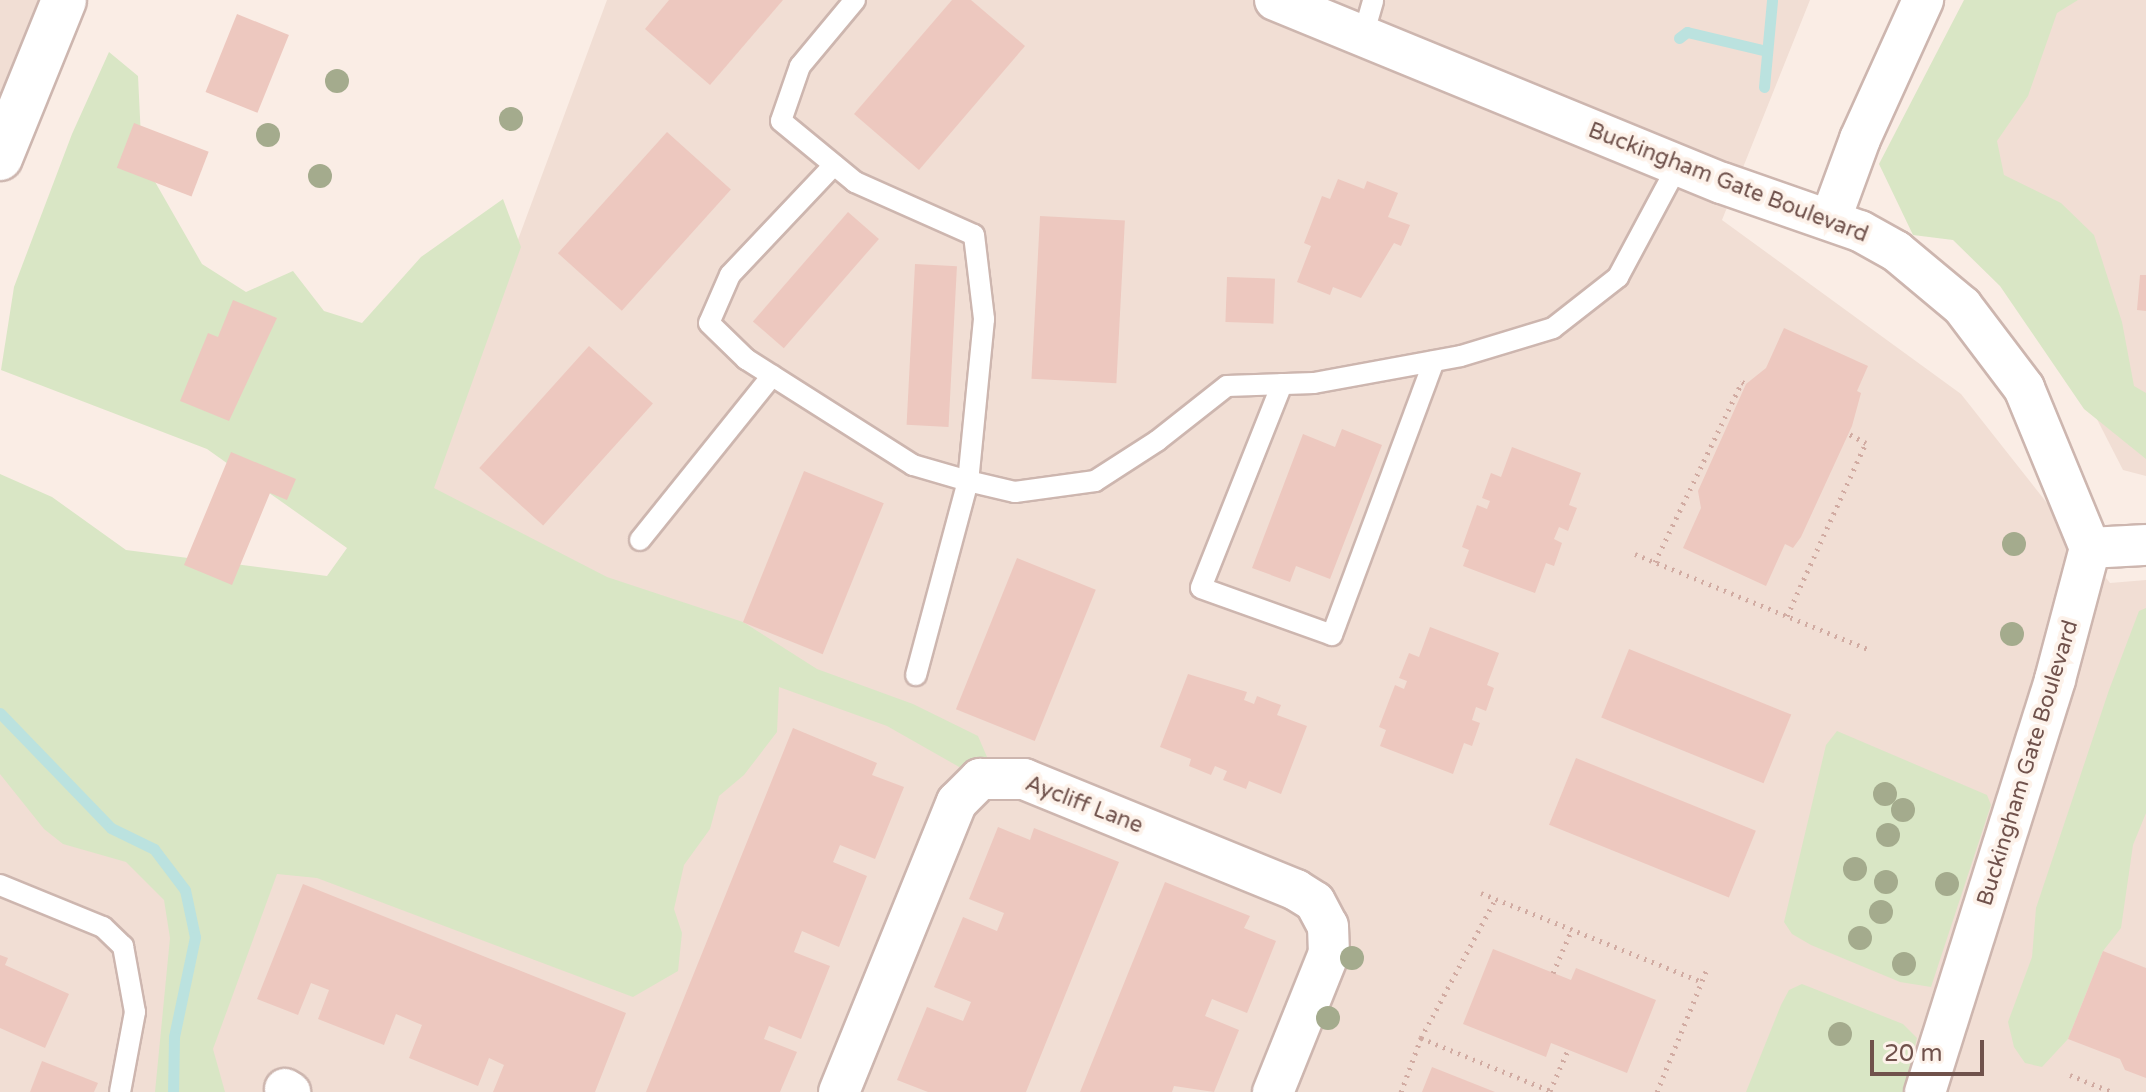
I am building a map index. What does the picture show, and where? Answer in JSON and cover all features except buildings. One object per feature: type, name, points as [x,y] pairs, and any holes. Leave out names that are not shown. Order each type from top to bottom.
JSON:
[{"type":"street","points":[[0,158],[64,0]]},
{"type":"street","name":"Buckingham Gate Boulevard","points":[[1275,0],[1368,18],[1678,165],[1831,218],[1896,251],[1939,285],[2005,358],[2042,421],[2090,548],[2051,695],[1925,1092]]},
{"type":"street","points":[[1831,218],[1860,139],[1923,0]]},
{"type":"street","points":[[2090,548],[2146,545]]},
{"type":"street","name":"Aycliff Lane","points":[[839,1092],[957,802],[980,779],[1024,779],[1296,890],[1315,902],[1328,926],[1329,953],[1273,1092]]},
{"type":"lane","points":[[855,0],[800,66],[781,121],[855,182],[974,235],[984,319],[968,481],[916,675]]},
{"type":"lane","points":[[834,165],[730,275],[709,323],[772,376],[913,465],[1015,492],[1095,481],[1157,441],[1227,386],[1282,384],[1434,361],[1553,328],[1618,277],[1678,165]]},
{"type":"lane","points":[[1282,384],[1201,588],[1332,635],[1434,361]]},
{"type":"lane","points":[[640,540],[772,376]]},
{"type":"lane","points":[[0,885],[103,927],[123,946],[135,1012],[120,1092]]},
{"type":"path","points":[[1655,562],[1742,382],[1746,384]]},
{"type":"path","points":[[1787,616],[1866,443],[1849,434]]},
{"type":"path","points":[[1635,554],[1870,650]]},
{"type":"path","points":[[1481,893],[1702,982]]},
{"type":"path","points":[[1401,1092],[1421,1038],[1496,898]]},
{"type":"path","points":[[1553,973],[1572,929]]},
{"type":"path","points":[[1657,1092],[1707,969]]},
{"type":"path","points":[[1421,1038],[1552,1091],[1568,1050]]},
{"type":"path","points":[[2070,1075],[2112,1092]]},
{"type":"shaded area","points":[[0,0],[64,0],[0,158]]},
{"type":"shaded area","points":[[607,0],[1810,0],[1722,220],[1961,394],[2110,583],[2146,580],[2146,1092],[0,1092],[0,735],[260,835],[415,517]]},
{"type":"shaded area","points":[[2047,0],[2146,0],[2146,476],[2123,470],[1972,175]]},
{"type":"green space","points":[[1964,0],[2078,0],[2057,13],[2028,96],[1997,141],[2004,175],[2061,203],[2094,235],[2122,322],[2134,386],[2146,393],[2146,459],[2084,409],[2000,286],[1953,240],[1913,235],[1879,164]]},
{"type":"green space","points":[[109,52],[138,76],[142,159],[202,264],[246,292],[293,271],[324,311],[362,323],[421,257],[503,199],[521,247],[434,488],[607,577],[743,622],[817,669],[913,704],[978,736],[987,757],[961,768],[887,726],[779,687],[777,732],[744,775],[719,796],[710,829],[684,865],[674,909],[682,933],[678,971],[633,997],[317,878],[277,874],[213,1049],[225,1092],[155,1092],[170,938],[164,900],[126,862],[63,844],[44,829],[0,774],[0,474],[52,497],[126,550],[327,576],[347,548],[207,449],[1,370],[14,287],[72,134]]},
{"type":"green space","points":[[2146,608],[2146,813],[2133,845],[2121,928],[2103,951],[2068,1039],[2042,1067],[2025,1063],[2014,1047],[2008,1022],[2032,957],[2036,908],[2109,690],[2139,611]]},
{"type":"green space","points":[[1837,731],[1987,795],[1991,805],[1931,987],[1900,982],[1811,945],[1792,934],[1784,922],[1826,745]]},
{"type":"green space","points":[[1802,984],[1903,1024],[1917,1038],[1904,1092],[1746,1092],[1781,1005],[1789,990]]},
{"type":"waterway","points":[[1764,87],[1772,0]]},
{"type":"waterway","points":[[1679,38],[1687,32],[1767,51]]},
{"type":"waterway","points":[[0,713],[111,828],[154,849],[185,890],[195,937],[174,1037],[173,1092]]}]
